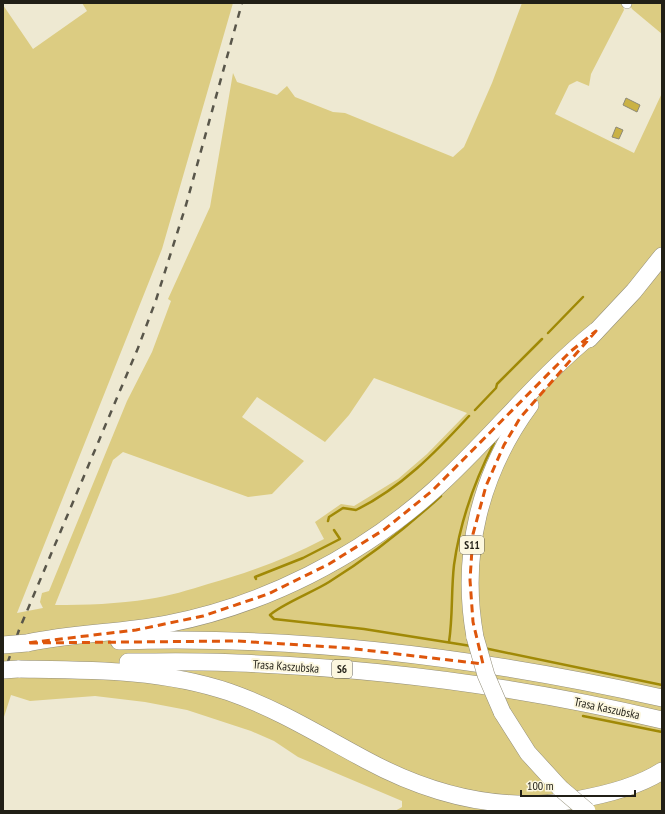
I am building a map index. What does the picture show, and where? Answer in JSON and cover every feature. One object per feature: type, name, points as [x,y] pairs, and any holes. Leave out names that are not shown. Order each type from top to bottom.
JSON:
[{"type":"highway","name":"S11","points":[[587,811],[560,788],[528,753],[502,712],[489,683],[475,637],[470,596],[472,548],[482,499],[492,469],[504,445],[531,404],[634,291],[662,256]]},
{"type":"highway","points":[[27,643],[56,637],[136,630],[195,618],[268,594],[323,568],[385,530],[432,491],[571,351],[596,331]]},
{"type":"highway","name":"Trasa Kaszubska","points":[[3,644],[236,641],[347,648],[514,668],[662,698]]},
{"type":"highway","name":"Trasa Kaszubska","points":[[10,670],[107,662],[197,661],[347,670],[514,690],[662,720]]},
{"type":"highway","points":[[10,670],[119,671],[147,674],[202,684],[251,700],[413,782],[449,794],[484,801],[518,805],[567,802],[620,789],[662,771]]},
{"type":"highlighted area","points":[[596,331],[520,418],[504,445],[486,486],[473,534],[470,580],[473,622],[483,664],[347,648],[237,641],[27,643],[136,630],[203,616],[268,594],[329,564],[385,529],[432,491],[571,351]]},
{"type":"shaded area","points":[[82,3],[233,3],[162,249],[17,613],[43,608],[40,602],[42,593],[49,591],[127,401],[152,352],[171,301],[168,299],[210,207],[233,73],[237,82],[277,95],[287,86],[295,97],[333,112],[345,113],[453,157],[464,147],[492,83],[522,3],[622,3],[624,10],[591,74],[589,86],[577,81],[569,85],[555,114],[634,153],[662,93],[662,811],[395,811],[402,807],[402,801],[298,757],[274,741],[251,731],[187,710],[145,702],[95,696],[30,701],[11,695],[3,720],[3,5],[33,49],[87,11]],"holes":[[[374,378],[467,413],[427,454],[398,479],[354,506],[341,504],[315,522],[324,539],[295,553],[238,575],[164,596],[137,601],[114,603],[55,605],[113,460],[123,452],[248,497],[272,494],[304,461],[242,417],[257,397],[325,442],[349,415]]]},
{"type":"shaded area","points":[[629,3],[662,3],[662,34],[632,9]]},
{"type":"building","points":[[626,98],[640,105],[637,112],[623,105]]},
{"type":"building","points":[[616,127],[623,130],[619,139],[612,137]]},
{"type":"waterway","points":[[548,333],[583,297]]},
{"type":"waterway","points":[[475,410],[496,388],[497,384],[542,339]]},
{"type":"waterway","points":[[328,521],[329,517],[343,508],[356,510],[388,491],[403,480],[431,456],[469,416]]},
{"type":"waterway","points":[[449,642],[454,565],[460,533],[474,487],[494,443]]},
{"type":"waterway","points":[[441,496],[401,531],[358,563],[323,586],[281,607],[270,615],[274,619],[364,629],[471,646]]},
{"type":"waterway","points":[[256,579],[255,577],[303,558],[340,539],[334,530]]},
{"type":"waterway","points":[[484,648],[662,685]]},
{"type":"waterway","points":[[583,716],[662,732]]},
{"type":"railway","points":[[3,676],[19,630],[138,348],[156,300],[186,205],[242,3]]}]
